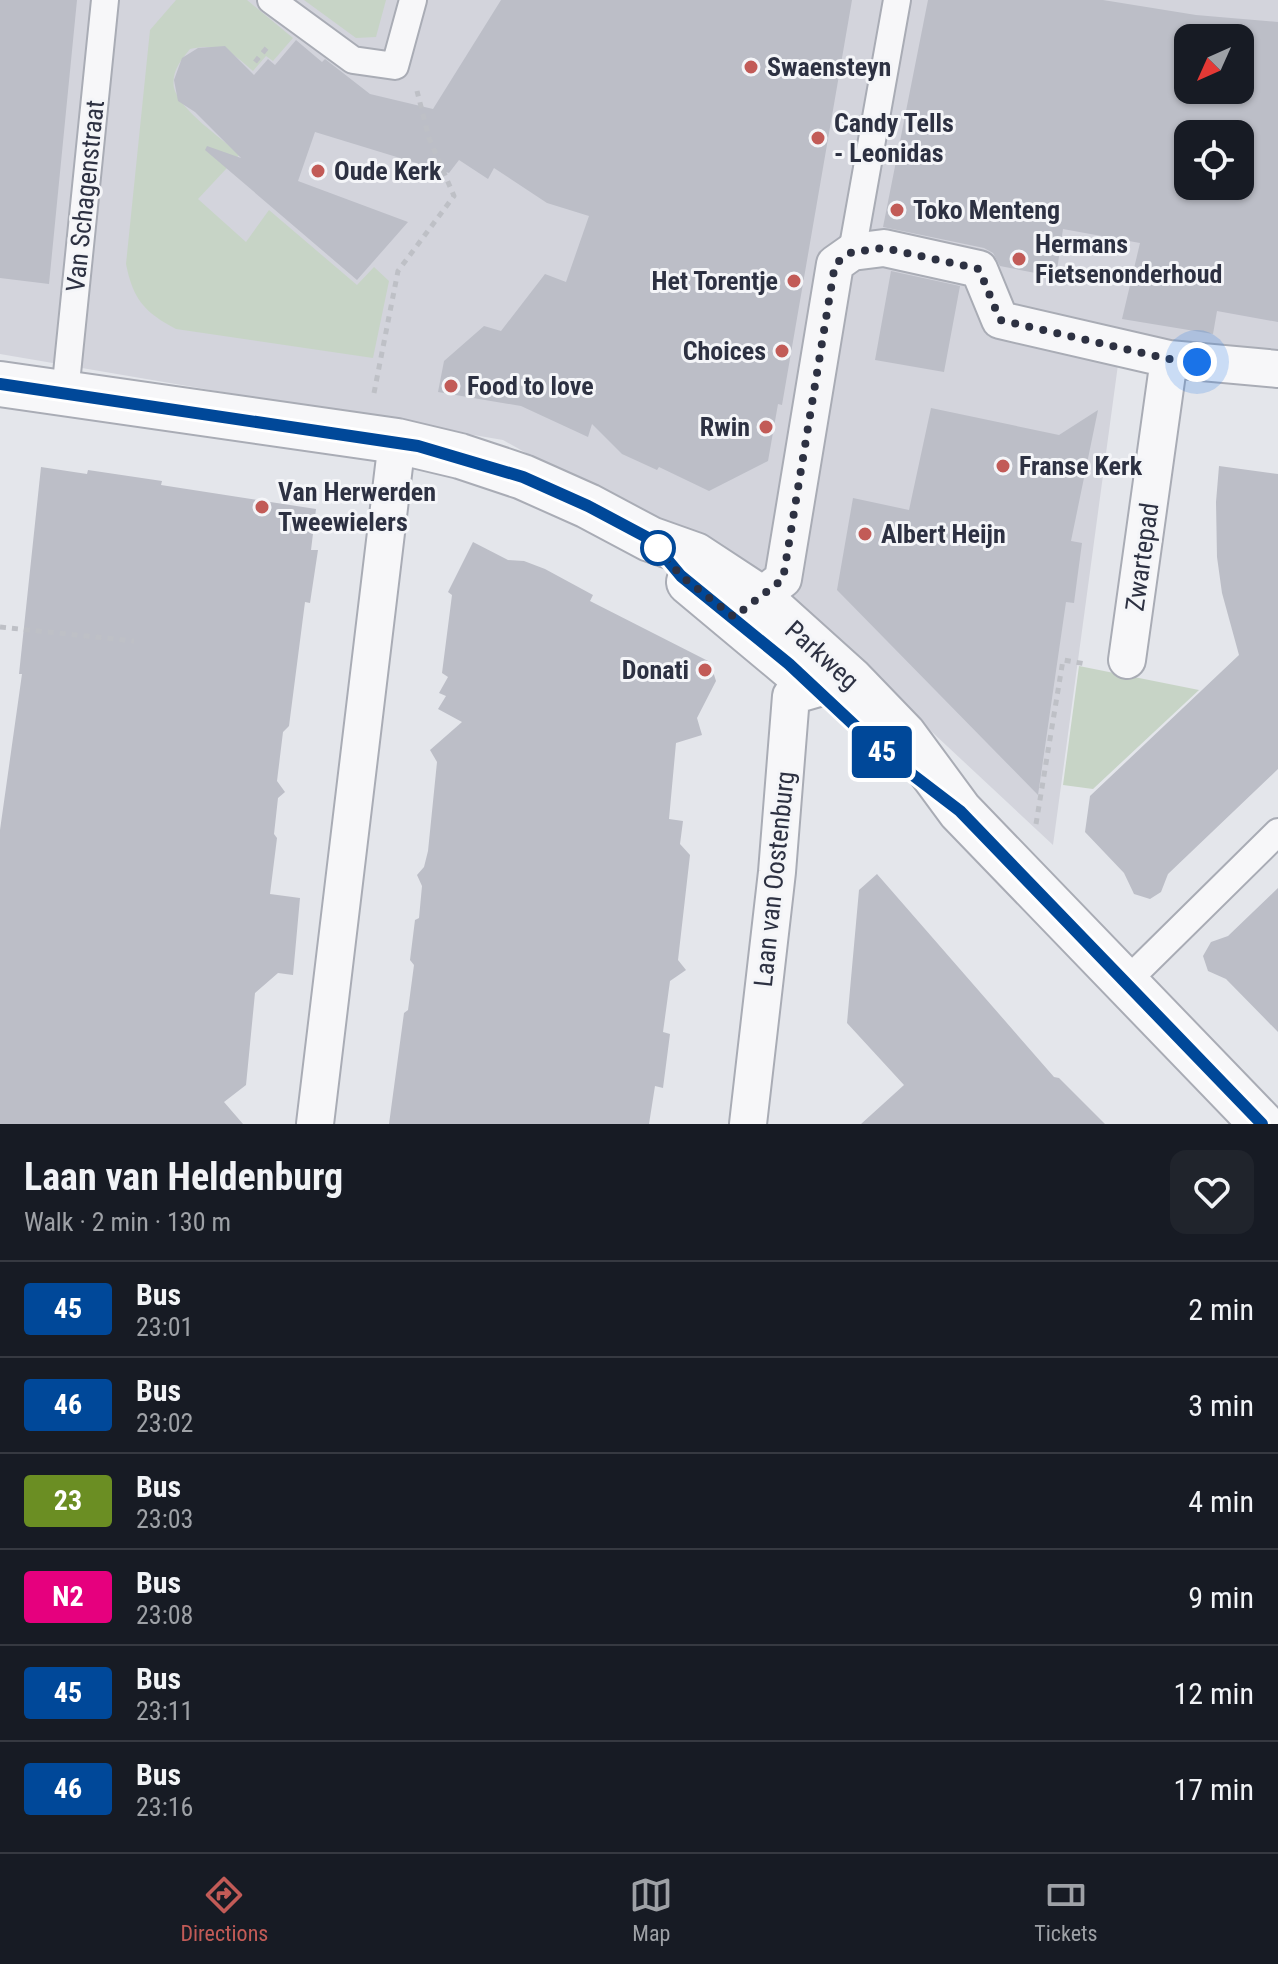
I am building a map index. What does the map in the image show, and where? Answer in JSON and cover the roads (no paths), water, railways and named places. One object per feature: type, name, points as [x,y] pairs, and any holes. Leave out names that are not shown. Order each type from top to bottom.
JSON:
[{"type":"street","name":"Van Schagenstraat","points":[[65,393],[105,0]]},
{"type":"street","points":[[271,0],[353,60],[395,66],[413,0]]},
{"type":"street","points":[[852,252],[897,0]]},
{"type":"street","points":[[746,607],[783,579],[835,264],[852,252],[884,248],[979,269],[1000,320],[1169,359],[1278,369]]},
{"type":"street","name":"Zwartepad","points":[[1127,660],[1169,359]]},
{"type":"street","name":"Parkweg","points":[[0,385],[397,441],[460,456],[523,477],[588,506],[650,539],[681,576],[746,607],[832,683],[884,753],[960,811],[1262,1124]]},
{"type":"street","points":[[315,1124],[397,441]]},
{"type":"street","name":"Laan van Oostenburg","points":[[748,1124],[777,872],[791,696],[832,683]]},
{"type":"street","points":[[1126,982],[1278,832]]},
{"type":"place","name":"Swaensteyn","points":[[751,67]]},
{"type":"place","name":"Candy Tells - Leonidas","points":[[818,138]]},
{"type":"place","name":"Oude Kerk","points":[[318,171]]},
{"type":"place","name":"Toko Menteng","points":[[897,210]]},
{"type":"place","name":"Hermans Fietsenonderhoud","points":[[1019,259]]},
{"type":"place","name":"Het Torentje","points":[[794,281]]},
{"type":"place","name":"Choices","points":[[782,351]]},
{"type":"place","name":"Food to love","points":[[451,386]]},
{"type":"place","name":"Rwin","points":[[766,427]]},
{"type":"place","name":"Franse Kerk","points":[[1003,466]]},
{"type":"place","name":"Van Herwerden Tweewielers","points":[[262,507]]},
{"type":"place","name":"Albert Heijn","points":[[865,534]]},
{"type":"place","name":"Donati","points":[[705,670]]}]
